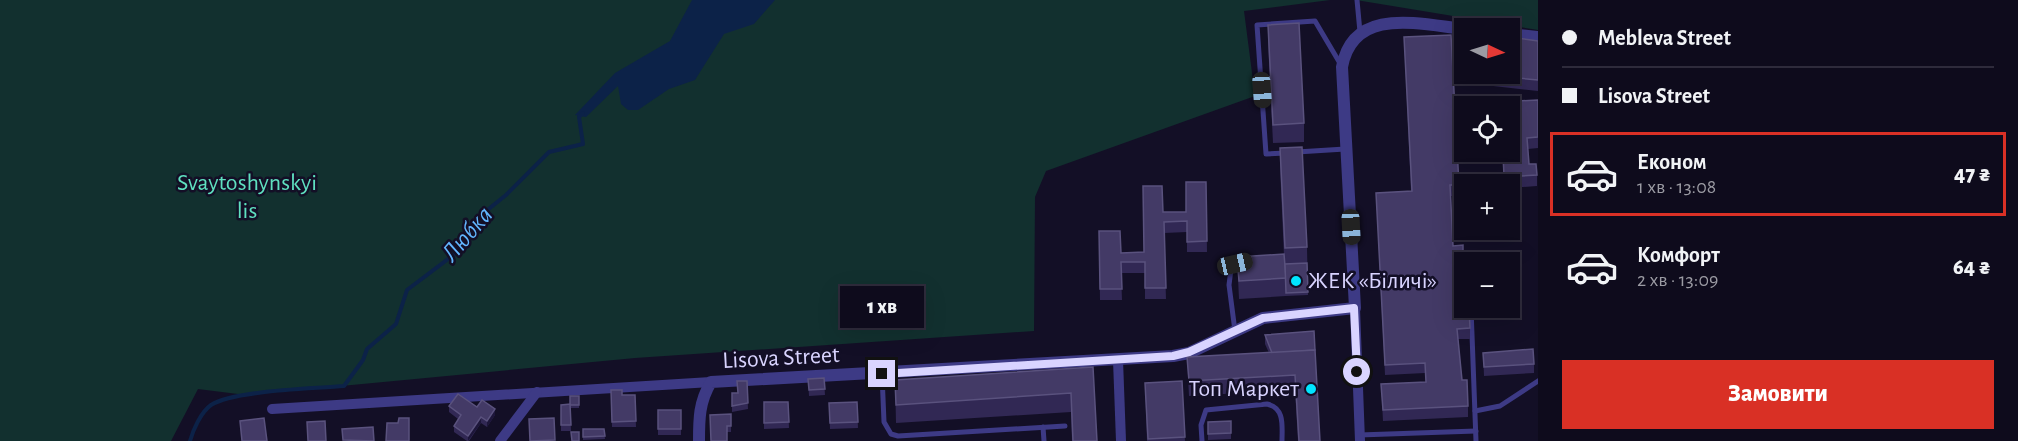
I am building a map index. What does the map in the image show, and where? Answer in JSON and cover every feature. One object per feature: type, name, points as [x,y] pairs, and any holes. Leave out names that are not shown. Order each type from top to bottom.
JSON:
[{"type":"street","points":[[1359,438],[1342,67],[1346,50],[1360,32],[1374,26],[1399,23],[1454,28]]},
{"type":"street","points":[[1520,35],[1538,37]]},
{"type":"street","name":"Lisova Street","points":[[272,409],[1118,360],[1189,352],[1263,318],[1354,308]]},
{"type":"street","points":[[1118,360],[1121,441]]},
{"type":"street","points":[[699,441],[699,410],[703,395],[711,382]]},
{"type":"street","points":[[500,441],[537,392]]},
{"type":"lane","points":[[1357,0],[1360,32]]},
{"type":"lane","points":[[1342,67],[1315,21],[1257,26],[1266,154],[1346,149]]},
{"type":"lane","points":[[1235,331],[1229,285],[1231,269],[1235,264],[1253,260]]},
{"type":"lane","points":[[1471,318],[1476,441]]},
{"type":"lane","points":[[882,374],[884,422],[891,434],[898,436],[1065,426]]},
{"type":"lane","points":[[1475,411],[1500,406],[1538,381]]},
{"type":"lane","points":[[1202,441],[1201,425],[1206,410],[1267,404],[1274,405],[1281,414],[1282,441]]},
{"type":"lane","points":[[1043,427],[1044,441]]},
{"type":"lane","points":[[1359,438],[1476,431]]},
{"type":"lane","points":[[1415,433],[1416,441]]},
{"type":"green space","name":"Svaytoshynskyi lis","points":[[0,0],[1330,0],[1244,11],[1255,96],[1046,171],[1035,197],[1034,331],[635,358],[246,395],[198,389],[171,441],[0,441]]},
{"type":"green space","points":[[1356,0],[1538,0],[1538,30],[1520,27],[1520,18],[1465,18]]},
{"type":"water","points":[[692,0],[775,0],[754,24],[724,34],[695,80],[669,89],[638,110],[628,110],[621,104],[618,86],[586,117],[575,115],[615,73],[670,41]]},
{"type":"building","points":[[1299,23],[1304,123],[1273,125],[1268,25]]},
{"type":"building","points":[[1451,35],[1454,96],[1454,162],[1458,162],[1458,174],[1454,174],[1454,185],[1450,185],[1453,246],[1463,245],[1463,252],[1454,252],[1454,318],[1470,318],[1470,328],[1457,329],[1462,380],[1467,380],[1468,406],[1383,410],[1381,384],[1426,382],[1425,363],[1385,365],[1376,193],[1412,191],[1404,37]]},
{"type":"building","points":[[1520,39],[1538,41],[1538,80],[1520,78]]},
{"type":"building","points":[[1538,100],[1538,137],[1527,138],[1529,164],[1536,164],[1537,175],[1504,174],[1503,162],[1520,162],[1520,101]]},
{"type":"building","points":[[1302,147],[1307,247],[1285,248],[1280,148]]},
{"type":"building","points":[[1186,182],[1206,182],[1207,241],[1187,242],[1187,221],[1164,222],[1166,288],[1145,288],[1145,262],[1121,262],[1122,289],[1100,289],[1099,231],[1120,231],[1121,253],[1144,252],[1143,186],[1162,186],[1163,212],[1186,212]]},
{"type":"building","points":[[1284,254],[1286,278],[1239,281],[1237,257]]},
{"type":"building","name":"ЖЕК «Біличі»","points":[[1307,263],[1308,292],[1286,293],[1285,264]]},
{"type":"building","points":[[1314,331],[1315,350],[1272,353],[1265,335]]},
{"type":"building","points":[[1533,349],[1534,364],[1484,367],[1483,353]]},
{"type":"building","points":[[1315,350],[1320,441],[1299,441],[1295,375],[1189,381],[1187,357]]},
{"type":"building","points":[[1093,367],[1097,441],[1073,441],[1071,393],[896,405],[895,380]]},
{"type":"building","points":[[824,378],[825,389],[809,390],[808,379]]},
{"type":"building","points":[[737,381],[747,381],[748,403],[732,406],[732,393],[738,393]]},
{"type":"building","points":[[1182,381],[1185,437],[1148,439],[1145,383]]},
{"type":"building","points":[[611,390],[622,390],[622,395],[635,395],[636,421],[612,422]]},
{"type":"building","points":[[458,394],[477,407],[482,400],[495,409],[487,421],[481,417],[468,436],[454,426],[461,415],[449,406]]},
{"type":"building","points":[[570,396],[579,396],[579,405],[570,405]]},
{"type":"building","points":[[764,402],[788,402],[789,422],[764,423]]},
{"type":"building","points":[[857,402],[858,422],[830,423],[829,403]]},
{"type":"building","points":[[570,404],[571,425],[561,425],[561,405]]},
{"type":"building","points":[[658,410],[681,410],[681,429],[658,429]]},
{"type":"building","points":[[731,414],[731,426],[727,426],[727,441],[711,441],[710,415]]},
{"type":"building","points":[[264,418],[267,441],[242,441],[240,421]]},
{"type":"building","points":[[399,418],[409,418],[409,441],[386,441],[387,423],[398,423]]},
{"type":"building","points":[[554,418],[555,440],[530,441],[529,419]]},
{"type":"building","points":[[325,421],[326,441],[308,441],[307,422]]},
{"type":"building","points":[[1231,421],[1231,433],[1208,434],[1208,422]]},
{"type":"building","points":[[373,427],[374,441],[343,440],[342,429]]},
{"type":"building","points":[[583,429],[604,429],[605,436],[583,437]]},
{"type":"building","points":[[571,432],[579,432],[579,441],[572,441]]},
{"type":"waterway","name":"Любка","points":[[190,441],[204,412],[211,405],[222,400],[255,393],[344,386],[363,360],[367,349],[396,324],[407,290],[460,250],[480,216],[506,195],[549,152],[583,144],[579,117],[583,113]]},
{"type":"place","name":"ЖЕК «Біличі»","points":[[1296,281]]},
{"type":"place","name":"Топ Маркет","points":[[1311,389]]},
{"type":"route","points":[[882,374],[1173,356],[1189,352],[1263,318],[1354,308],[1357,372]]}]
